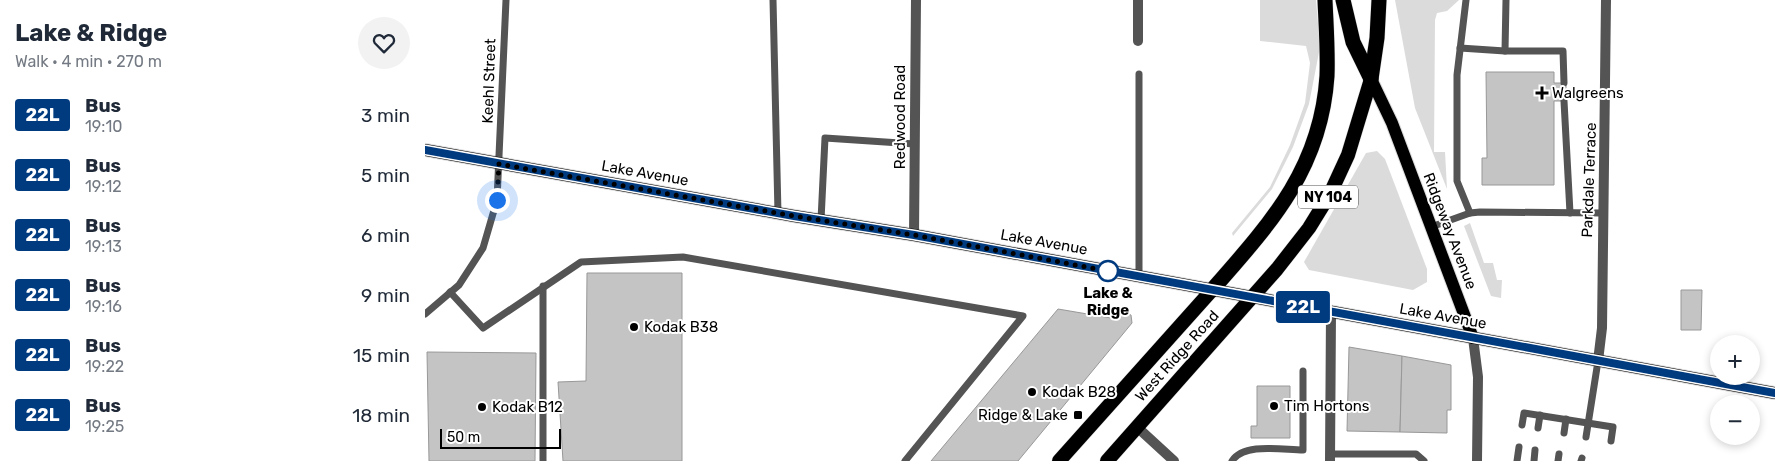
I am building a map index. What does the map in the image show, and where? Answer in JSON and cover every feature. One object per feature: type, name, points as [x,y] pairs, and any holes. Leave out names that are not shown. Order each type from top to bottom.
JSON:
[{"type":"highway","name":"West Ridge Road","points":[[1059,461],[1212,290],[1279,211],[1310,152],[1321,113],[1327,77],[1325,0]]},
{"type":"highway","points":[[1343,0],[1353,42],[1371,79]]},
{"type":"highway","name":"West Ridge Road","points":[[1107,461],[1294,249],[1327,199],[1353,142],[1371,79],[1380,5]]},
{"type":"main road","name":"Ridgeway Avenue","points":[[1371,79],[1392,123],[1473,338]]},
{"type":"main road","name":"Lake Avenue","points":[[425,150],[778,213],[914,235],[1775,393]]},
{"type":"street","name":"Redwood Road","points":[[914,235],[916,0]]},
{"type":"street","points":[[1138,0],[1138,41]]},
{"type":"street","name":"Parkdale Terrace","points":[[1598,361],[1602,328],[1602,213],[1606,132],[1605,0]]},
{"type":"street","points":[[1330,458],[1331,312]]},
{"type":"street","name":"Ridgeway Avenue","points":[[1473,338],[1478,377],[1477,461]]},
{"type":"street","points":[[1137,427],[1174,461]]},
{"type":"lane","name":"Keehl Street","points":[[425,314],[459,285],[483,248],[497,200],[506,0]]},
{"type":"lane","points":[[773,0],[778,213]]},
{"type":"lane","points":[[1466,0],[1457,75],[1457,181],[1470,213]]},
{"type":"lane","points":[[1505,51],[1506,0]]},
{"type":"lane","points":[[1460,48],[1505,51],[1563,51],[1564,83]]},
{"type":"lane","points":[[1139,74],[1139,276]]},
{"type":"lane","points":[[1564,100],[1570,213]]},
{"type":"lane","points":[[821,220],[825,138],[915,144]]},
{"type":"lane","points":[[1431,227],[1470,213],[1602,213]]},
{"type":"lane","points":[[450,292],[483,328],[581,262],[683,256],[1023,316],[905,461]]},
{"type":"lane","points":[[543,286],[543,461]]},
{"type":"lane","points":[[1586,437],[1598,361]]},
{"type":"lane","points":[[1232,461],[1236,455],[1245,451],[1303,450],[1303,370]]},
{"type":"lane","points":[[1522,425],[1525,413],[1613,426],[1611,441]]},
{"type":"lane","points":[[1538,428],[1540,415]]},
{"type":"lane","points":[[1564,433],[1566,419]]},
{"type":"lane","points":[[1517,461],[1519,447]]},
{"type":"lane","points":[[1534,461],[1535,450]]},
{"type":"lane","points":[[1330,458],[1416,454],[1424,461]]},
{"type":"shaded area","points":[[1260,0],[1316,0],[1320,47],[1309,104],[1293,147],[1272,189],[1233,236],[1232,233],[1270,187],[1290,145],[1305,103],[1310,63],[1306,46],[1260,41]]},
{"type":"shaded area","points":[[1395,0],[1459,0],[1447,11],[1437,13],[1435,20],[1434,152],[1445,152],[1447,189],[1415,108]]},
{"type":"shaded area","points":[[1377,151],[1385,159],[1427,269],[1427,282],[1413,290],[1309,270],[1304,262],[1366,153]]},
{"type":"shaded area","points":[[1470,223],[1484,263],[1493,263],[1497,280],[1502,280],[1501,298],[1491,296],[1464,226]]},
{"type":"building","name":"Walgreens","points":[[1486,72],[1554,72],[1554,83],[1566,83],[1566,101],[1554,101],[1554,185],[1482,185],[1482,158],[1487,158]]},
{"type":"building","name":"Kodak B38","points":[[587,273],[682,273],[682,461],[563,461],[558,382],[586,381]]},
{"type":"building","points":[[1681,290],[1702,290],[1701,330],[1681,330]]},
{"type":"building","name":"Kodak B28","points":[[1058,309],[1111,318],[1116,310],[1131,315],[1132,323],[1018,461],[931,461]]},
{"type":"building","points":[[1349,347],[1402,356],[1400,432],[1347,431]]},
{"type":"building","name":"Kodak B12","points":[[427,352],[536,353],[535,461],[429,461]]},
{"type":"building","points":[[1402,356],[1451,365],[1451,410],[1447,410],[1447,433],[1400,432]]},
{"type":"building","name":"Tim Hortons","points":[[1257,386],[1290,386],[1290,438],[1251,438],[1251,426],[1257,426]]},
{"type":"bus line","name":"22L","points":[[425,150],[794,216],[914,235],[1775,393]]},
{"type":"place","name":"Walgreens","points":[[1542,93]]},
{"type":"place","name":"Lake & Ridge","points":[[1108,271]]},
{"type":"place","name":"Kodak B38","points":[[634,327]]},
{"type":"place","name":"Kodak B28","points":[[1032,392]]},
{"type":"place","name":"Tim Hortons","points":[[1274,406]]},
{"type":"place","name":"Kodak B12","points":[[482,407]]},
{"type":"place","name":"Ridge & Lake","points":[[1078,415]]},
{"type":"route","points":[[497,200],[499,164],[794,216],[914,235],[1108,271]]}]
